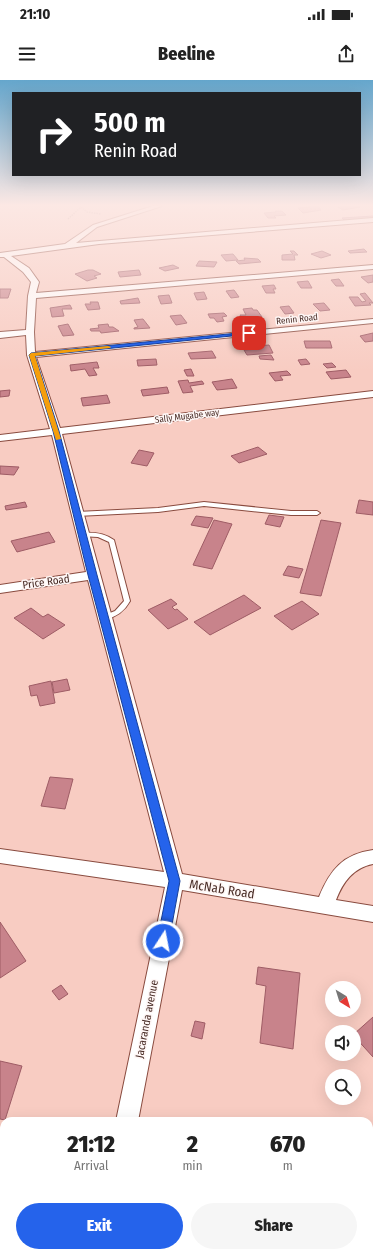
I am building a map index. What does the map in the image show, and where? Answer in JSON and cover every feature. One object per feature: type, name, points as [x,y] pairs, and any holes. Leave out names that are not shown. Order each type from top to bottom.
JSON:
[{"type":"street","name":"Jacaranda avenue","points":[[12,261],[26,270],[35,282],[32,296],[30,332],[31,355],[56,431],[92,575],[175,881],[128,1117]]},
{"type":"street","points":[[32,296],[373,267]]},
{"type":"street","name":"Renin Road","points":[[31,355],[373,321]]},
{"type":"street","points":[[0,335],[30,332]]},
{"type":"street","name":"Sally Mugabe way","points":[[0,438],[373,394]]},
{"type":"street","name":"Price Road","points":[[0,589],[92,575]]},
{"type":"street","name":"McNab Road","points":[[0,856],[175,881],[373,914]]},
{"type":"street","points":[[325,905],[339,875],[352,865],[367,858],[373,857]]},
{"type":"lane","points":[[77,514],[158,510],[204,504],[291,513],[317,513]]},
{"type":"lane","points":[[82,535],[94,534],[106,536],[112,541],[127,601],[122,610],[117,614],[104,618]]},
{"type":"building","points":[[199,261],[217,262],[214,267],[196,266]]},
{"type":"building","points":[[236,261],[260,261],[261,262],[239,264]]},
{"type":"building","points":[[173,265],[179,268],[165,271],[159,268]]},
{"type":"building","points":[[93,270],[101,274],[94,276],[97,278],[87,281],[75,274]]},
{"type":"building","points":[[139,270],[141,275],[120,277],[118,272]]},
{"type":"building","points":[[373,275],[373,282],[368,283],[361,277]]},
{"type":"building","points":[[339,279],[344,286],[336,286],[331,280]]},
{"type":"building","points":[[308,281],[312,288],[301,288],[297,282]]},
{"type":"building","points":[[274,285],[276,289],[273,289],[275,293],[266,293],[262,286]]},
{"type":"building","points":[[0,289],[11,289],[8,298],[0,298]]},
{"type":"building","points":[[234,290],[239,297],[231,298],[226,291]]},
{"type":"building","points":[[204,292],[207,299],[197,300],[194,293]]},
{"type":"building","points":[[365,293],[373,303],[369,303],[371,305],[355,306],[349,297],[358,297],[362,302],[366,301],[360,294]]},
{"type":"building","points":[[169,295],[172,303],[161,304],[158,296]]},
{"type":"building","points":[[138,298],[140,303],[121,304],[120,301]]},
{"type":"building","points":[[90,302],[98,302],[100,309],[88,310],[85,304],[91,304]]},
{"type":"building","points":[[324,303],[330,310],[320,311],[313,304]]},
{"type":"building","points":[[70,305],[72,309],[62,309],[64,316],[52,317],[50,308]]},
{"type":"building","points":[[289,306],[294,313],[285,314],[280,307]]},
{"type":"building","points":[[252,308],[253,310],[257,310],[262,317],[242,319],[240,315],[246,315],[243,309]]},
{"type":"building","points":[[224,313],[227,316],[222,317],[224,321],[217,322],[214,318],[210,318],[208,314]]},
{"type":"building","points":[[181,315],[187,323],[176,325],[170,316]]},
{"type":"building","points":[[143,319],[150,328],[134,329],[138,327],[134,320]]},
{"type":"building","points":[[68,324],[74,335],[63,336],[58,326]]},
{"type":"building","points":[[108,324],[109,327],[113,327],[119,331],[101,333],[100,331],[91,331],[90,329],[99,328],[98,325]]},
{"type":"building","points":[[373,333],[373,341],[365,342],[360,336]]},
{"type":"building","points":[[304,341],[330,341],[332,348],[306,348]]},
{"type":"building","points":[[269,345],[273,353],[247,355],[244,350],[260,349],[258,346]]},
{"type":"building","points":[[212,351],[216,358],[191,359],[188,353]]},
{"type":"building","points":[[271,355],[274,360],[260,359],[259,356]]},
{"type":"building","points":[[156,359],[157,365],[138,366],[137,360]]},
{"type":"building","points":[[306,359],[310,364],[301,365],[298,360]]},
{"type":"building","points":[[97,362],[99,368],[93,368],[97,375],[89,376],[85,369],[71,371],[70,365]]},
{"type":"building","points":[[332,363],[336,367],[327,368],[323,364]]},
{"type":"building","points":[[191,369],[194,376],[187,376],[184,370]]},
{"type":"building","points":[[346,370],[351,377],[331,379],[326,372]]},
{"type":"building","points":[[287,371],[291,375],[280,376],[283,380],[275,381],[269,373]]},
{"type":"building","points":[[232,379],[237,388],[217,390],[212,382]]},
{"type":"building","points":[[188,380],[189,383],[202,381],[204,384],[190,386],[193,392],[183,393],[178,381]]},
{"type":"building","points":[[167,387],[169,393],[143,396],[141,390]]},
{"type":"building","points":[[10,390],[9,396],[0,397],[0,391]]},
{"type":"building","points":[[107,395],[110,403],[83,406],[81,398]]},
{"type":"building","points":[[258,447],[267,454],[239,463],[231,456]]},
{"type":"building","points":[[139,450],[154,453],[147,466],[131,463]]},
{"type":"building","points":[[0,466],[19,467],[14,475],[0,474]]},
{"type":"building","points":[[359,500],[373,502],[373,515],[356,513]]},
{"type":"building","points":[[25,502],[27,507],[6,510],[5,506]]},
{"type":"building","points":[[269,515],[284,517],[280,527],[265,524]]},
{"type":"building","points":[[196,516],[213,518],[208,528],[191,525]]},
{"type":"building","points":[[214,520],[232,524],[212,569],[193,565]]},
{"type":"building","points":[[321,520],[341,523],[321,596],[300,593]]},
{"type":"building","points":[[49,532],[55,542],[17,552],[11,541]]},
{"type":"building","points":[[288,566],[303,569],[299,578],[283,575]]},
{"type":"building","points":[[244,595],[261,608],[210,635],[194,622]]},
{"type":"building","points":[[171,599],[177,604],[172,607],[175,610],[177,609],[188,619],[168,629],[148,610]]},
{"type":"building","points":[[302,601],[319,614],[292,630],[274,616]]},
{"type":"building","points":[[31,608],[43,617],[48,614],[65,625],[43,639],[14,618]]},
{"type":"building","points":[[67,679],[70,690],[54,693],[52,682]]},
{"type":"building","points":[[51,681],[55,703],[40,706],[37,695],[31,696],[29,686]]},
{"type":"building","points":[[50,777],[73,779],[65,809],[41,806]]},
{"type":"building","points":[[0,922],[26,961],[0,978]]},
{"type":"building","points":[[258,967],[300,973],[293,1049],[260,1043],[266,986],[256,984]]},
{"type":"building","points":[[61,985],[68,994],[59,1000],[52,991]]},
{"type":"building","points":[[373,1017],[373,1057],[361,1044],[361,1028]]},
{"type":"building","points":[[195,1021],[205,1023],[202,1039],[191,1036]]},
{"type":"building","points":[[0,1061],[22,1066],[6,1117],[0,1117]]},
{"type":"slow traffic","points":[[58,439],[31,355],[108,347]]},
{"type":"route","points":[[163,941],[175,881],[92,575],[56,431],[31,355],[249,333]]}]
